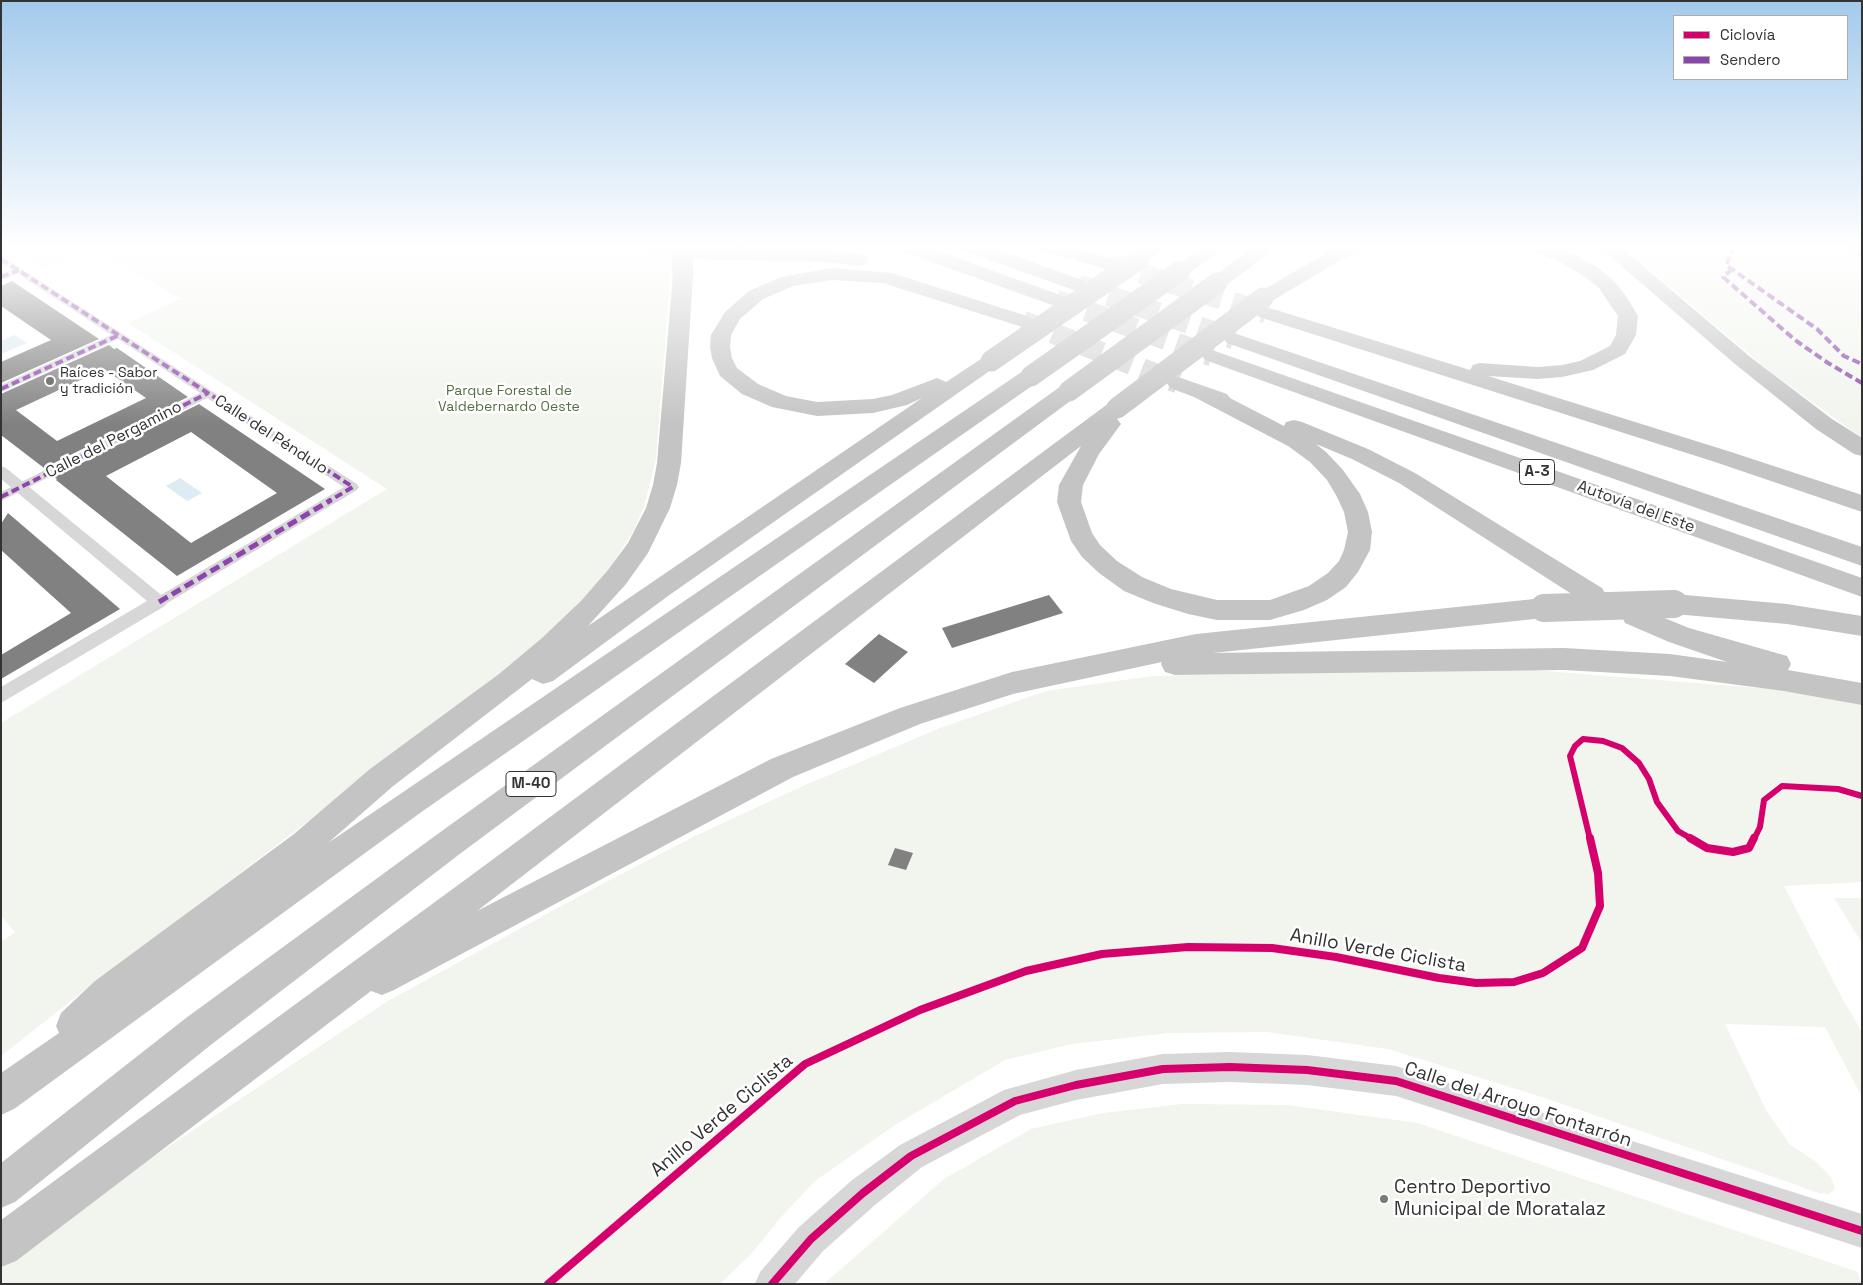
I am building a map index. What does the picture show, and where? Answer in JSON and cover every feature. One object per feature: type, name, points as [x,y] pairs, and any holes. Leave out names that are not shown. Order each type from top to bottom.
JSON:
[{"type":"highway","points":[[305,844],[381,778],[509,682],[552,645],[590,608],[617,577],[639,547],[658,508],[669,463],[681,305]]},
{"type":"highway","points":[[745,305],[732,316],[721,336],[722,358],[728,371],[750,389],[780,402],[817,409],[842,410],[873,406],[899,400],[991,361]]},
{"type":"highway","points":[[972,305],[1023,321],[985,305]]},
{"type":"highway","points":[[3,1094],[108,993],[305,844],[390,786],[659,589],[1071,305]]},
{"type":"highway","points":[[3,1094],[409,804],[1133,305]]},
{"type":"highway","name":"M-40","points":[[1,1188],[199,1031],[434,855],[1188,305]]},
{"type":"highway","points":[[1,1246],[481,888],[1117,408],[1264,305],[1335,334],[1723,457],[1862,504]]},
{"type":"highway","points":[[1335,334],[1462,366],[1512,372],[1562,371],[1586,366],[1618,350],[1626,335],[1628,316],[1622,305]]},
{"type":"highway","points":[[1677,305],[1742,360],[1824,424],[1862,449]]},
{"type":"highway","name":"Autovía del Este","points":[[1234,339],[1862,557]]},
{"type":"highway","name":"Autovía del Este","points":[[1212,356],[1862,588]]},
{"type":"highway","points":[[1178,383],[1325,439],[1407,478],[1593,595]]},
{"type":"highway","points":[[1117,408],[1114,418],[1089,452],[1072,486],[1069,502],[1080,535],[1091,551],[1108,567],[1133,584],[1162,596],[1216,610],[1242,612],[1270,610],[1295,603],[1318,593],[1338,580],[1349,566],[1357,550],[1360,532],[1356,512],[1348,494],[1335,475],[1318,457],[1296,441],[1202,393]]},
{"type":"highway","points":[[301,1021],[782,768],[910,716],[1012,683],[1196,644],[1544,608],[1674,604],[1787,614],[1862,626]]},
{"type":"highway","points":[[1635,616],[1679,635],[1727,651],[1771,663],[1862,681]]},
{"type":"highway","points":[[1012,683],[1122,668],[1196,662],[1564,659],[1670,665],[1784,680],[1862,694]]},
{"type":"street","name":"Calle del Péndulo","points":[[73,305],[353,487],[159,602]]},
{"type":"street","points":[[1,389],[119,335]]},
{"type":"street","name":"Calle del Pergamino","points":[[1,497],[208,394]]},
{"type":"street","name":"Calle del Pergamino","points":[[1,471],[159,602]]},
{"type":"street","points":[[1,696],[159,602]]},
{"type":"street","name":"Calle del Arroyo Fontarrón","points":[[772,1284],[811,1239],[863,1193],[911,1156],[1015,1101],[1076,1085],[1163,1069],[1230,1067],[1306,1070],[1396,1081],[1862,1231]]},
{"type":"green space","name":"Parque Forestal de Valdebernardo Oeste","points":[[168,305],[668,305],[656,459],[644,507],[633,532],[612,565],[581,604],[496,679],[72,1000],[1,1056],[1,942],[15,932],[1,916],[1,723],[387,489],[128,323]]},
{"type":"green space","points":[[1691,305],[1862,305],[1862,438],[1773,374]]},
{"type":"green space","points":[[1507,668],[1785,690],[1862,705],[1862,882],[1784,886],[1841,996],[1862,1032],[1862,1097],[1825,1027],[1725,1024],[1766,1110],[1790,1145],[1815,1161],[1831,1177],[1835,1189],[1829,1194],[1818,1193],[1545,1098],[1388,1049],[1267,1032],[1169,1033],[1072,1044],[1005,1060],[895,1125],[815,1181],[783,1215],[751,1254],[720,1284],[1,1284],[1,1267],[106,1188],[388,1001],[587,892],[693,837],[796,789],[940,728],[1046,691],[1152,676]]},
{"type":"green space","points":[[1834,898],[1862,898],[1862,943]]},
{"type":"green space","name":"Centro Deportivo Municipal de Moratalaz","points":[[1182,1104],[1287,1105],[1418,1123],[1858,1272],[1862,1284],[824,1284],[944,1179],[1031,1129],[1103,1113]]},
{"type":"shaded area","points":[[15,335],[27,343],[1,354],[1,341]]},
{"type":"shaded area","points":[[180,478],[202,493],[187,501],[166,486]]},
{"type":"building","points":[[48,305],[99,339],[1,383],[1,362],[51,340],[1,306]]},
{"type":"building","points":[[109,345],[114,349],[117,348],[188,397],[44,468],[1,435],[1,394]],"holes":[[[104,369],[146,398],[57,441],[16,410]]]},
{"type":"building","points":[[199,404],[325,489],[177,576],[54,477]],"holes":[[[191,432],[277,493],[191,543],[106,476]]]},
{"type":"building","points":[[8,513],[120,609],[1,679],[1,655],[71,613],[1,550],[1,524]]},
{"type":"building","points":[[1049,595],[1063,613],[952,648],[942,628]]},
{"type":"building","points":[[879,634],[908,652],[874,683],[845,664]]},
{"type":"building","points":[[895,848],[913,853],[906,870],[888,865]]},
{"type":"tunnel","points":[[1070,305],[1212,356]]},
{"type":"tunnel","points":[[1136,305],[1234,339]]},
{"type":"tunnel","points":[[1240,305],[1266,313]]},
{"type":"tunnel","points":[[1023,321],[1178,383]]},
{"type":"marked path","points":[[72,305],[353,487],[159,602]]},
{"type":"marked path","points":[[1755,305],[1795,340],[1828,363],[1862,383]]},
{"type":"marked path","points":[[1783,305],[1817,329],[1844,356],[1862,364]]},
{"type":"marked path","points":[[1,389],[119,335]]},
{"type":"marked path","points":[[1,497],[208,393]]},
{"type":"cycle path","name":"Anillo Verde Ciclista","points":[[548,1284],[805,1064],[920,1010],[1026,971],[1102,954],[1188,947],[1272,948],[1336,957],[1439,978],[1476,983],[1514,982],[1543,973],[1582,948],[1600,906],[1598,873],[1570,756],[1575,746],[1583,739],[1603,741],[1622,748],[1639,763],[1649,779],[1657,802],[1678,831],[1707,848],[1733,852],[1749,848],[1760,827],[1764,800],[1782,786],[1838,789],[1862,796]]},
{"type":"cycle path","points":[[772,1284],[811,1239],[863,1193],[911,1156],[1015,1101],[1076,1085],[1163,1069],[1230,1067],[1307,1070],[1396,1081],[1862,1231]]},
{"type":"place","name":"Raíces - Sabor y tradición","points":[[50,381]]},
{"type":"place","name":"Centro Deportivo Municipal de Moratalaz","points":[[1384,1199]]}]
